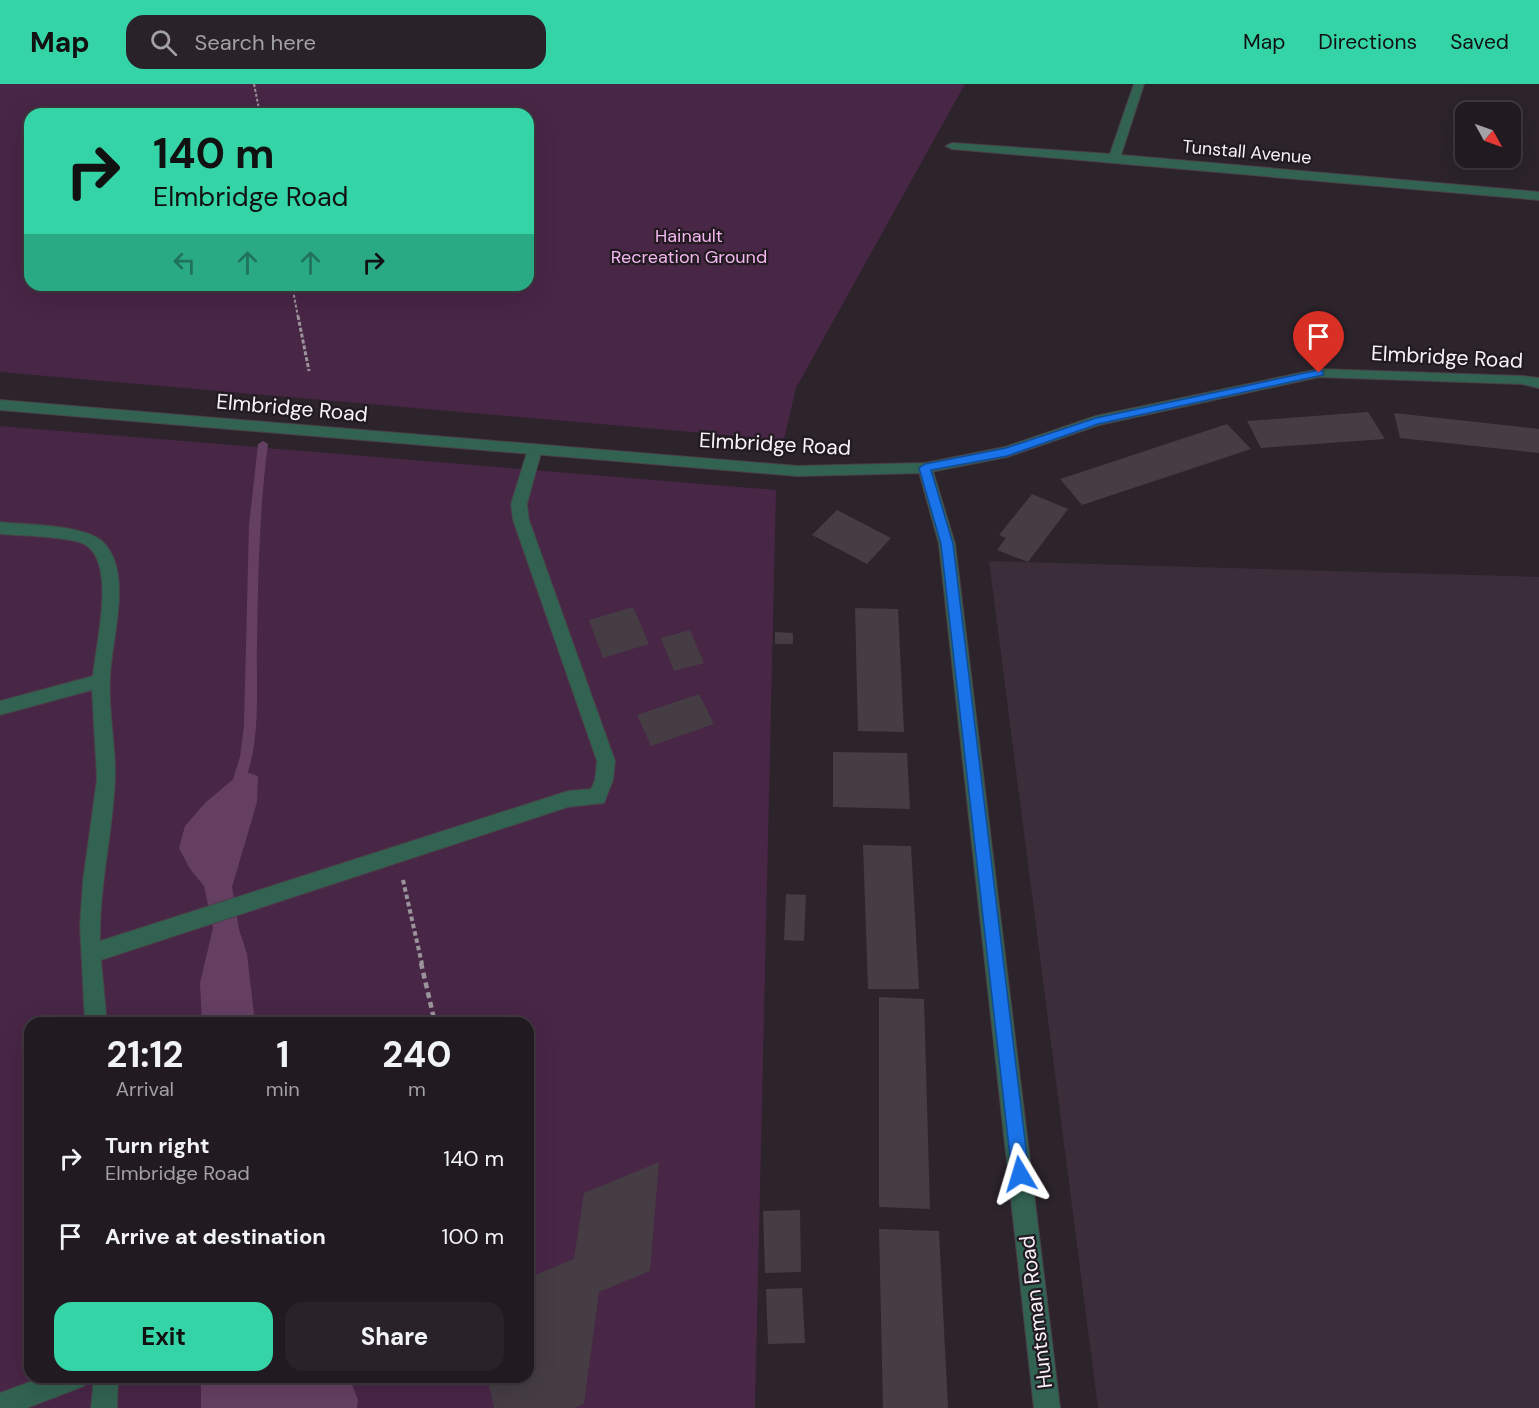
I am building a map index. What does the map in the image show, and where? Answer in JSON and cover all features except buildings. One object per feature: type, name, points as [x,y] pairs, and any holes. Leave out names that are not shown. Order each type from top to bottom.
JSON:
[{"type":"street","points":[[1114,158],[1139,84]]},
{"type":"street","name":"Tunstall Avenue","points":[[952,146],[1539,196]]},
{"type":"street","name":"Elmbridge Road","points":[[0,405],[798,471],[925,468],[1007,452],[1096,421],[1319,373],[1522,380],[1539,383]]},
{"type":"street","points":[[92,953],[568,799],[597,797],[604,780],[606,761],[521,520],[519,504],[536,449]]},
{"type":"street","name":"Huntsman Road","points":[[925,468],[947,544],[1047,1408]]},
{"type":"street","points":[[0,528],[82,537],[94,542],[102,552],[110,594],[101,681],[107,744],[106,778],[91,899],[96,1017]]},
{"type":"street","points":[[0,708],[101,681]]},
{"type":"street","points":[[0,1406],[59,1383]]},
{"type":"street","points":[[104,1408],[106,1383]]},
{"type":"path","points":[[254,84],[259,108]]},
{"type":"path","points":[[293,291],[309,371]]},
{"type":"path","points":[[398,854],[434,1017]]},
{"type":"shaded area","points":[[989,561],[1539,577],[1539,1408],[1098,1408]]},
{"type":"shaded area","points":[[243,771],[258,776],[257,802],[232,887],[239,929],[247,954],[254,1017],[202,1017],[200,983],[213,928],[204,886],[190,869],[179,848],[185,826],[205,803]]},
{"type":"shaded area","points":[[201,1383],[351,1383],[358,1400],[357,1408],[201,1408]]},
{"type":"green space","name":"Hainault Recreation Ground","points":[[0,84],[965,84],[796,388],[784,440],[0,372]]},
{"type":"green space","points":[[0,426],[776,490],[755,1408],[0,1408]]},
{"type":"waterway","points":[[237,786],[246,757],[250,726],[254,526],[263,444]]},
{"type":"route","points":[[1020,1174],[947,544],[925,468],[1007,452],[1096,421],[1319,373]]}]
